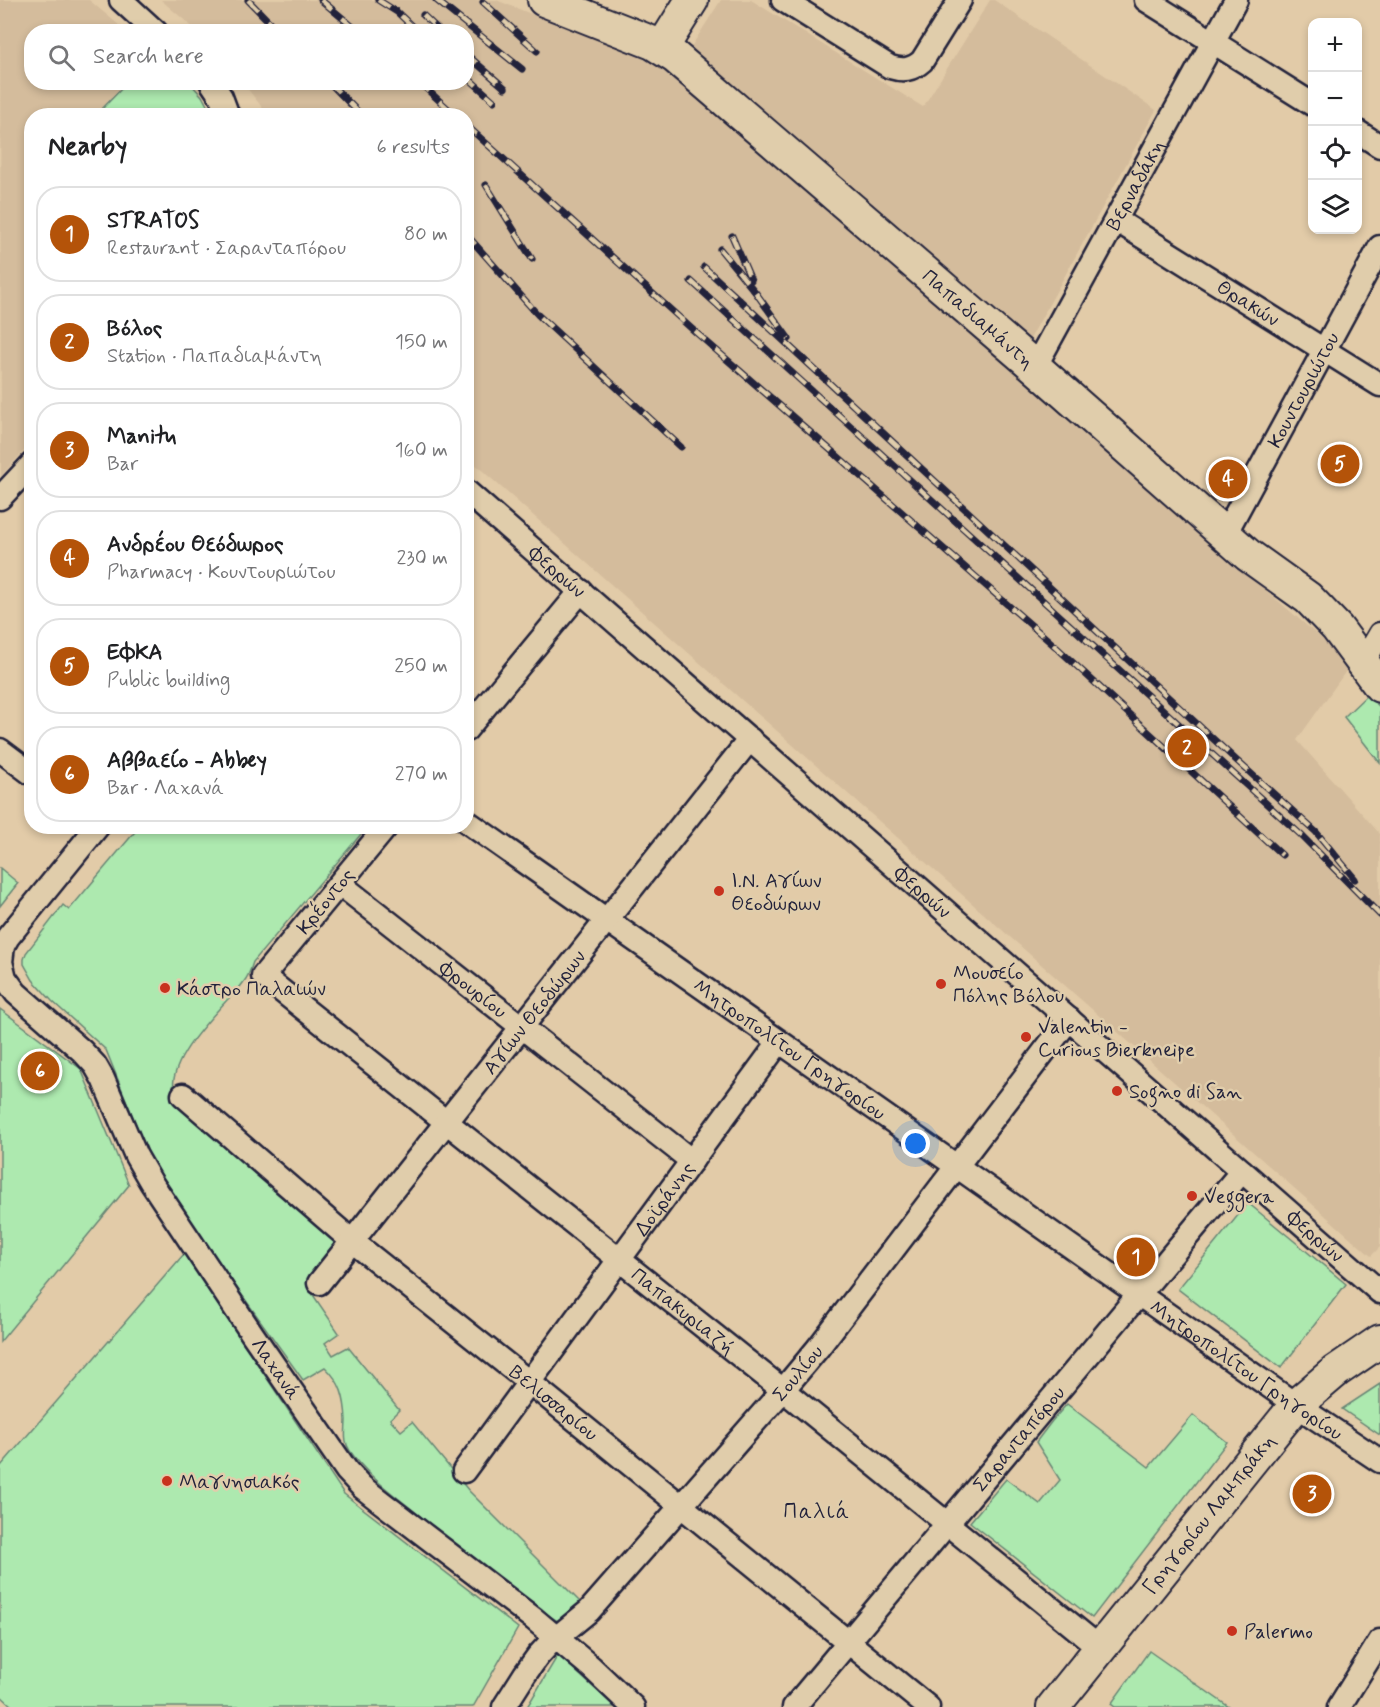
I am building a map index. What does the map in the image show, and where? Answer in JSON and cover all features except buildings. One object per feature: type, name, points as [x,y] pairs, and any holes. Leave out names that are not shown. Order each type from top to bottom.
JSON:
[{"type":"street","points":[[121,0],[147,24]]},
{"type":"street","name":"Παπαδιαμάντη","points":[[544,0],[639,37],[662,48],[684,65],[1257,562],[1308,598],[1327,617],[1371,674]]},
{"type":"street","points":[[662,48],[692,0]]},
{"type":"street","points":[[783,0],[890,67],[902,70],[915,67],[922,61],[960,0]]},
{"type":"street","points":[[1146,0],[1308,101]]},
{"type":"street","name":"Βερναδάκη","points":[[1035,368],[1236,0]]},
{"type":"street","points":[[216,90],[225,108]]},
{"type":"street","points":[[1362,135],[1380,146]]},
{"type":"street","name":"Θρακών","points":[[1116,220],[1380,385]]},
{"type":"street","name":"Κουντουριώτου","points":[[1225,534],[1380,248]]},
{"type":"street","points":[[2,492],[24,476]]},
{"type":"street","name":"Φερρών","points":[[474,498],[1242,1171],[1376,1280]]},
{"type":"street","points":[[474,719],[580,591]]},
{"type":"street","points":[[1371,674],[1380,634]]},
{"type":"street","name":"Αγίων Θεοδώρων","points":[[319,1283],[750,739]]},
{"type":"street","points":[[0,750],[24,768]]},
{"type":"street","name":"Μητροπολίτου Γρηγορίου","points":[[474,827],[1296,1405],[1380,1461]]},
{"type":"street","points":[[1,962],[3,946],[8,937],[92,834]]},
{"type":"street","name":"Κρέοντος","points":[[263,976],[381,834]]},
{"type":"street","name":"Φρουρίου","points":[[340,884],[692,1161]]},
{"type":"street","name":"Λαχανά","points":[[1,962],[4,975],[13,990],[82,1051],[94,1065],[103,1079],[136,1156],[165,1204],[356,1481],[425,1538],[534,1619],[591,1667],[633,1707]]},
{"type":"street","name":"Παπακυριαζή","points":[[263,976],[620,1259],[1100,1648]]},
{"type":"street","name":"Σουλίου","points":[[504,1707],[529,1668],[556,1638],[589,1611],[783,1390],[848,1310],[1069,1019]]},
{"type":"street","name":"Δοϊράνης","points":[[464,1471],[779,1042]]},
{"type":"street","name":"Βελισσαρίου","points":[[183,1095],[352,1241],[928,1707]]},
{"type":"street","name":"Σαρανταπόρου","points":[[794,1707],[1242,1171]]},
{"type":"street","name":"Γρηγορίου Λαμπράκη","points":[[1053,1707],[1296,1405],[1336,1371],[1380,1341]]},
{"type":"street","points":[[1339,1707],[1379,1645]]},
{"type":"shaded area","points":[[0,0],[89,0],[118,24],[24,24],[24,90],[121,90],[104,108],[24,108],[24,451],[1,476]]},
{"type":"shaded area","points":[[161,0],[496,0],[658,64],[1351,664],[1297,740],[1380,834],[1380,1247],[1371,1256],[474,463],[474,108],[263,108],[248,90],[474,90],[474,24],[189,24]]},
{"type":"shaded area","points":[[721,0],[751,0],[923,107],[990,0],[994,0],[1156,110],[1030,339],[691,47]]},
{"type":"green space","points":[[120,90],[196,90],[208,108],[103,108]]},
{"type":"green space","points":[[1367,695],[1380,707],[1380,763],[1344,717]]},
{"type":"green space","points":[[133,834],[361,834],[253,962],[248,976],[191,1043],[177,1068],[174,1092],[340,1243],[307,1286],[339,1333],[325,1343],[333,1355],[348,1347],[399,1410],[390,1419],[401,1431],[412,1422],[469,1491],[582,1604],[562,1624],[472,1558],[365,1469],[346,1443],[345,1405],[335,1379],[325,1367],[303,1380],[199,1235],[158,1174],[106,1050],[52,1001],[33,980],[24,964],[26,953],[63,905],[69,910]]},
{"type":"green space","points":[[0,868],[18,883],[0,906]]},
{"type":"green space","points":[[0,1009],[81,1069],[129,1185],[0,1342]]},
{"type":"green space","points":[[1248,1203],[1346,1284],[1281,1368],[1178,1289]]},
{"type":"green space","name":"Μαγνησιακός","points":[[184,1254],[344,1494],[518,1628],[473,1707],[13,1707],[0,1695],[0,1467]]},
{"type":"green space","points":[[1380,1384],[1380,1435],[1342,1409]]},
{"type":"green space","points":[[1067,1404],[1149,1467],[1193,1415],[1227,1442],[1092,1618],[970,1522],[1006,1479],[1040,1504],[1060,1480],[1036,1442]]},
{"type":"green space","points":[[1149,1651],[1229,1707],[1115,1707],[1111,1704]]},
{"type":"green space","points":[[558,1655],[615,1707],[527,1707]]},
{"type":"railway","points":[[248,0],[271,24]]},
{"type":"railway","points":[[321,0],[350,24]]},
{"type":"railway","points":[[378,0],[397,12],[410,24]]},
{"type":"railway","points":[[436,0],[466,24]]},
{"type":"railway","points":[[483,2],[537,51]]},
{"type":"railway","points":[[423,15],[433,24]]},
{"type":"railway","points":[[474,30],[522,69]]},
{"type":"railway","points":[[474,61],[505,88]]},
{"type":"railway","points":[[474,83],[494,101]]},
{"type":"railway","points":[[337,90],[354,108]]},
{"type":"railway","points":[[428,90],[447,108]]},
{"type":"railway","points":[[474,132],[692,329],[1055,646],[1282,855]]},
{"type":"railway","points":[[486,185],[532,259]]},
{"type":"railway","points":[[732,236],[751,280]]},
{"type":"railway","points":[[474,243],[538,315],[681,447]]},
{"type":"railway","points":[[720,249],[789,339]]},
{"type":"railway","points":[[704,267],[1316,832],[1355,879]]},
{"type":"railway","points":[[691,281],[1301,835],[1380,915]]},
{"type":"place","name":"ΕΦΚΑ","points":[[1340,464]]},
{"type":"place","name":"Ανδρέου Θεόδωρος","points":[[1228,479]]},
{"type":"place","name":"Βόλος","points":[[1187,748]]},
{"type":"place","name":"Ι.Ν. Αγίων Θεοδώρων","points":[[719,891]]},
{"type":"place","name":"Μουσείο Πόλης Βόλου","points":[[941,984]]},
{"type":"place","name":"Κάστρο Παλαιών","points":[[165,988]]},
{"type":"place","name":"Valentin - Curious Bierkneipe","points":[[1026,1037]]},
{"type":"place","name":"Αββαείο - Abbey","points":[[40,1071]]},
{"type":"place","name":"Sogno di San","points":[[1117,1091]]},
{"type":"place","name":"Veggera","points":[[1192,1196]]},
{"type":"place","name":"STRATOS","points":[[1136,1257]]},
{"type":"place","name":"Μαγνησιακός","points":[[167,1481]]},
{"type":"place","name":"Manitu","points":[[1312,1494]]},
{"type":"place","name":"Palermo","points":[[1232,1631]]},
{"type":"district","name":"Παλιά","points":[[817,1511]]}]
